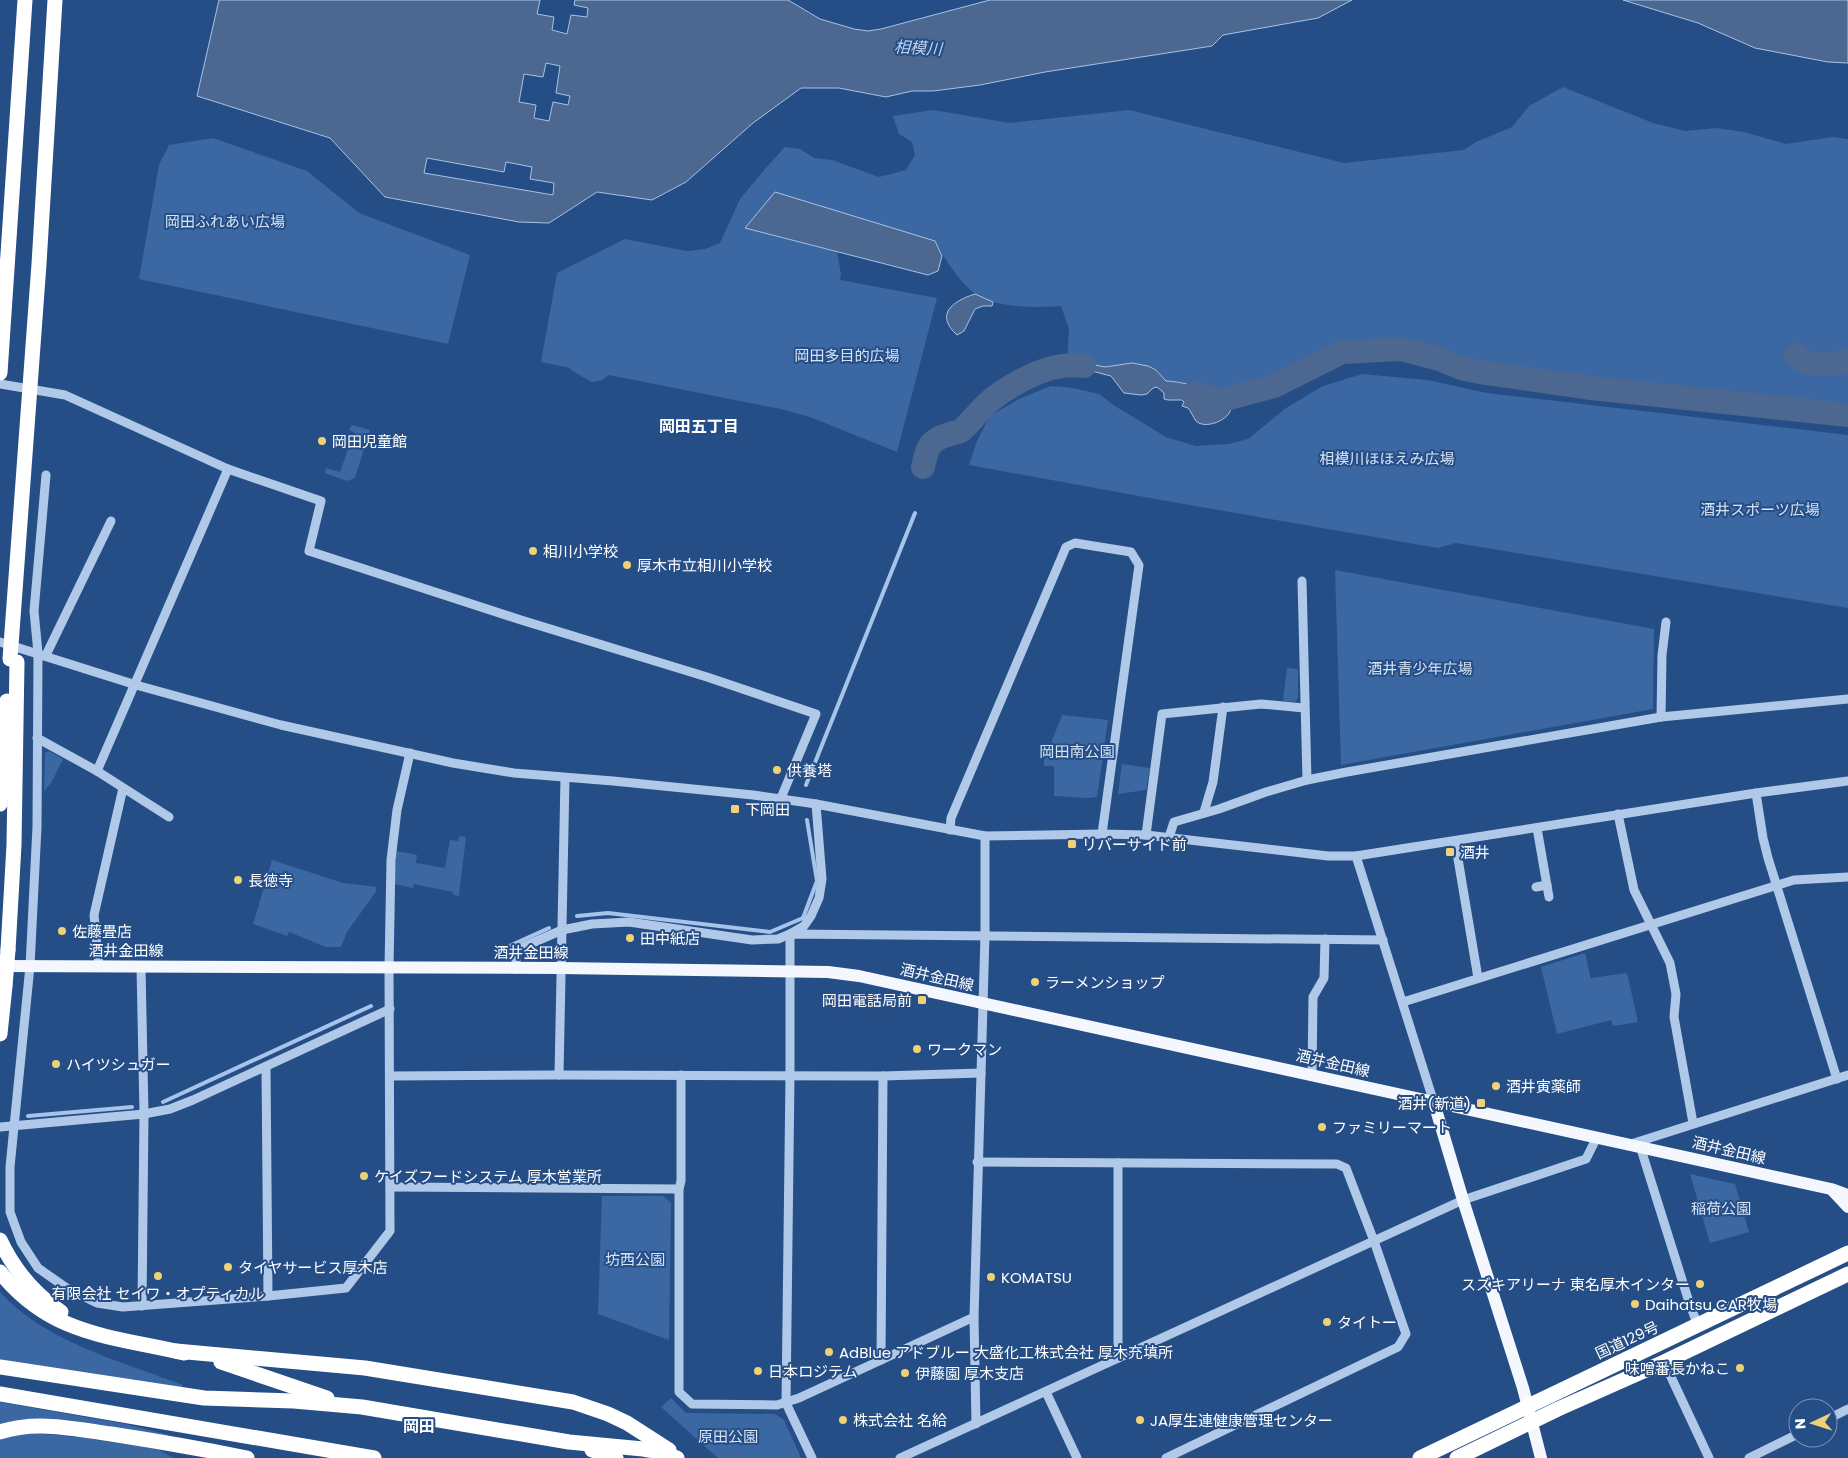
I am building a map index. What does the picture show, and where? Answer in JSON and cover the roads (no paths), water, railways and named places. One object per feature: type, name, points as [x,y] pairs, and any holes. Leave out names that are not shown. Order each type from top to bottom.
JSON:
[{"type":"highway","points":[[0,373],[25,0]]},
{"type":"highway","points":[[0,1034],[14,854],[14,598],[39,264],[55,0]]},
{"type":"highway","points":[[0,804],[13,660]]},
{"type":"highway","points":[[0,1240],[14,1268],[37,1294],[51,1306],[84,1325],[132,1342]]},
{"type":"highway","name":"国道129号","points":[[1420,1458],[1698,1326],[1846,1252]]},
{"type":"highway","points":[[0,1272],[23,1297],[52,1317],[86,1331],[235,1366],[298,1389],[362,1407]]},
{"type":"highway","points":[[1456,1458],[1848,1274]]},
{"type":"highway","points":[[176,1351],[365,1368],[573,1402],[600,1410],[627,1423],[682,1458]]},
{"type":"highway","points":[[0,1367],[204,1398],[294,1401],[362,1407],[569,1442],[644,1449],[678,1458]]},
{"type":"highway","points":[[0,1394],[374,1458]]},
{"type":"highway","points":[[0,1432],[21,1427],[53,1426],[170,1443],[247,1458]]},
{"type":"highway","points":[[170,1443],[258,1438]]},
{"type":"highway","points":[[281,1442],[314,1458]]},
{"type":"highway","points":[[569,1442],[616,1458]]},
{"type":"main road","name":"酒井金田線","points":[[0,966],[560,968],[828,972],[859,976],[1434,1103],[1635,1145],[1831,1189],[1848,1195]]},
{"type":"main road","points":[[1434,1103],[1523,1388],[1541,1458]]},
{"type":"main road","points":[[1831,1189],[1848,1207]]},
{"type":"street","points":[[0,384],[65,395],[228,469],[321,501],[309,551],[521,620],[707,677],[816,714],[781,798]]},
{"type":"street","points":[[97,771],[136,685],[228,469]]},
{"type":"street","points":[[46,475],[34,611],[42,654],[37,738],[37,826],[30,966],[10,1168],[10,1212],[21,1242],[38,1268],[68,1289],[97,1303],[123,1307],[346,1288],[390,1230],[391,1076],[389,968],[391,860],[397,810],[410,753]]},
{"type":"street","points":[[42,654],[111,520]]},
{"type":"street","points":[[950,830],[951,818],[1066,547],[1075,543],[1131,552],[1139,565],[1102,834]]},
{"type":"street","points":[[1302,581],[1307,780]]},
{"type":"street","points":[[1661,717],[1662,655],[1666,622]]},
{"type":"street","points":[[0,642],[136,685],[281,725],[410,753],[514,773],[781,798],[984,836],[1146,835],[1328,856],[1356,856],[1618,814],[1848,781]]},
{"type":"street","points":[[1169,837],[1174,822],[1307,780],[1661,717],[1848,699]]},
{"type":"street","points":[[1146,835],[1162,714],[1261,704],[1304,708]]},
{"type":"street","points":[[1204,812],[1213,782],[1223,707]]},
{"type":"street","points":[[37,738],[97,771],[169,817]]},
{"type":"street","points":[[559,1074],[565,778]]},
{"type":"street","points":[[99,966],[94,916],[123,788]]},
{"type":"street","points":[[1756,793],[1763,838],[1837,1078]]},
{"type":"street","points":[[516,969],[516,950],[562,930],[592,924],[629,922],[752,940],[778,939],[790,934],[804,926],[812,916],[819,898],[822,879],[813,804]]},
{"type":"street","points":[[1618,814],[1634,890],[1670,963],[1676,994],[1674,1017],[1693,1123]]},
{"type":"street","points":[[1537,828],[1549,896]]},
{"type":"street","points":[[976,1424],[974,1317],[985,935],[984,836]]},
{"type":"street","points":[[1454,841],[1478,978]]},
{"type":"street","points":[[1356,856],[1434,1103]]},
{"type":"street","points":[[1403,1002],[1794,880],[1848,877]]},
{"type":"street","points":[[1536,887],[1547,885]]},
{"type":"street","points":[[790,934],[1383,940]]},
{"type":"street","points":[[790,934],[786,1403],[812,1458]]},
{"type":"street","points":[[1312,1075],[1313,997],[1324,978],[1325,939]]},
{"type":"street","points":[[141,966],[144,1114],[142,1306]]},
{"type":"street","points":[[0,1127],[144,1114],[170,1109],[390,1009]]},
{"type":"street","points":[[266,1067],[268,1296]]},
{"type":"street","points":[[391,1076],[559,1074],[883,1076],[981,1074]]},
{"type":"street","points":[[681,1075],[678,1392],[692,1404],[776,1405],[786,1403],[974,1317]]},
{"type":"street","points":[[1698,1326],[1635,1145],[1693,1123],[1848,1075]]},
{"type":"street","points":[[881,1360],[883,1076]]},
{"type":"street","points":[[900,1458],[1463,1200],[1586,1159],[1597,1137]]},
{"type":"street","points":[[977,1162],[1337,1164],[1346,1168],[1374,1241],[1406,1334],[1398,1348],[1166,1458]]},
{"type":"street","points":[[1118,1163],[1118,1358]]},
{"type":"street","points":[[391,1186],[679,1189]]},
{"type":"street","points":[[1664,1362],[1709,1458]]},
{"type":"street","points":[[1046,1392],[1077,1458]]},
{"type":"street","points":[[1749,1458],[1788,1439]]},
{"type":"water","name":"相模川","points":[[219,0],[540,0],[537,14],[554,17],[552,30],[567,34],[571,15],[587,17],[588,8],[574,5],[575,0],[788,0],[820,19],[868,31],[990,0],[1352,0],[1318,18],[1223,35],[1212,46],[1045,72],[980,85],[933,91],[912,91],[886,97],[839,88],[801,88],[753,123],[686,182],[652,200],[597,192],[549,223],[519,222],[385,197],[330,138],[197,96]],"holes":[[[546,63],[560,66],[556,93],[570,96],[568,105],[553,102],[549,121],[534,118],[536,105],[519,102],[524,74],[543,77]],[[427,158],[504,172],[506,162],[532,167],[530,179],[554,183],[553,195],[424,173]]]},
{"type":"water","points":[[1623,0],[1848,0],[1848,63],[1828,62],[1755,48],[1698,23]]},
{"type":"water","points":[[775,192],[935,241],[942,256],[938,271],[928,275],[745,228]]},
{"type":"water","points":[[975,294],[993,302],[992,306],[983,306],[975,309],[964,331],[957,335],[947,321],[949,309],[960,300]]},
{"type":"water","points":[[1080,362],[1105,367],[1132,363],[1148,366],[1156,370],[1166,381],[1203,388],[1223,397],[1229,402],[1230,412],[1222,420],[1211,424],[1200,424],[1188,408],[1182,406],[1184,402],[1182,400],[1164,399],[1164,393],[1157,387],[1147,394],[1124,393],[1111,376],[1072,366],[1060,372],[1052,371],[1051,368],[1061,363]]},
{"type":"waterway","points":[[1194,393],[1218,400],[1226,399],[1274,386],[1342,352],[1400,349],[1480,372],[1591,388],[1848,415]]},
{"type":"waterway","points":[[1796,355],[1813,364],[1848,362]]},
{"type":"waterway","points":[[923,467],[931,444],[939,438],[961,431],[986,404],[1005,390],[1026,378],[1049,369],[1072,365],[1084,366]]},
{"type":"waterway","points":[[806,785],[915,513]]},
{"type":"waterway","points":[[577,916],[608,913],[770,932],[803,918],[817,881],[807,820]]},
{"type":"waterway","points":[[501,950],[549,928]]},
{"type":"waterway","points":[[163,1102],[371,1006]]},
{"type":"waterway","points":[[28,1116],[132,1107]]},
{"type":"place","name":"岡田児童館","points":[[322,441]]},
{"type":"place","name":"相川小学校","points":[[533,551]]},
{"type":"place","name":"厚木市立相川小学校","points":[[627,565]]},
{"type":"place","name":"供養塔","points":[[777,770]]},
{"type":"place","name":"下岡田","points":[[735,809]]},
{"type":"place","name":"リバーサイド前","points":[[1072,844]]},
{"type":"place","name":"酒井","points":[[1450,852]]},
{"type":"place","name":"長徳寺","points":[[238,880]]},
{"type":"place","name":"佐藤畳店","points":[[62,931]]},
{"type":"place","name":"田中紙店","points":[[630,938]]},
{"type":"place","name":"ラーメンショップ","points":[[1035,982]]},
{"type":"place","name":"岡田電話局前","points":[[922,1000]]},
{"type":"place","name":"ワークマン","points":[[917,1049]]},
{"type":"place","name":"ハイツシュガー","points":[[56,1064]]},
{"type":"place","name":"酒井寅薬師","points":[[1496,1086]]},
{"type":"place","name":"酒井(新道)","points":[[1481,1103]]},
{"type":"place","name":"ファミリーマート","points":[[1322,1127]]},
{"type":"place","name":"ケイズフードシステム 厚木営業所","points":[[364,1176]]},
{"type":"place","name":"タイヤサービス厚木店","points":[[228,1267]]},
{"type":"place","name":"有限会社 セイワ・オプティカル","points":[[158,1276]]},
{"type":"place","name":"KOMATSU","points":[[991,1277]]},
{"type":"place","name":"スズキアリーナ 東名厚木インター","points":[[1700,1284]]},
{"type":"place","name":"Daihatsu CAR牧場","points":[[1635,1304]]},
{"type":"place","name":"タイトー","points":[[1327,1322]]},
{"type":"place","name":"AdBlue アドブルー 大盛化工株式会社 厚木充填所","points":[[829,1352]]},
{"type":"place","name":"味噌番長かねこ","points":[[1740,1368]]},
{"type":"place","name":"日本ロジテム","points":[[758,1371]]},
{"type":"place","name":"伊藤園 厚木支店","points":[[905,1373]]},
{"type":"place","name":"株式会社 名給","points":[[843,1420]]},
{"type":"place","name":"JA厚生連健康管理センター","points":[[1140,1420]]},
{"type":"district","name":"岡田五丁目","points":[[699,426]]},
{"type":"district","name":"岡田","points":[[419,1426]]},
{"type":"park label","name":"岡田ふれあい広場","points":[[225,221]]},
{"type":"park label","name":"岡田多目的広場","points":[[847,355]]},
{"type":"park label","name":"相模川ほほえみ広場","points":[[1387,458]]},
{"type":"park label","name":"酒井スポーツ広場","points":[[1760,509]]},
{"type":"park label","name":"酒井青少年広場","points":[[1420,668]]},
{"type":"park label","name":"岡田南公園","points":[[1077,751]]},
{"type":"park label","name":"稲荷公園","points":[[1721,1208]]},
{"type":"park label","name":"坊西公園","points":[[635,1259]]},
{"type":"park label","name":"原田公園","points":[[728,1436]]}]
